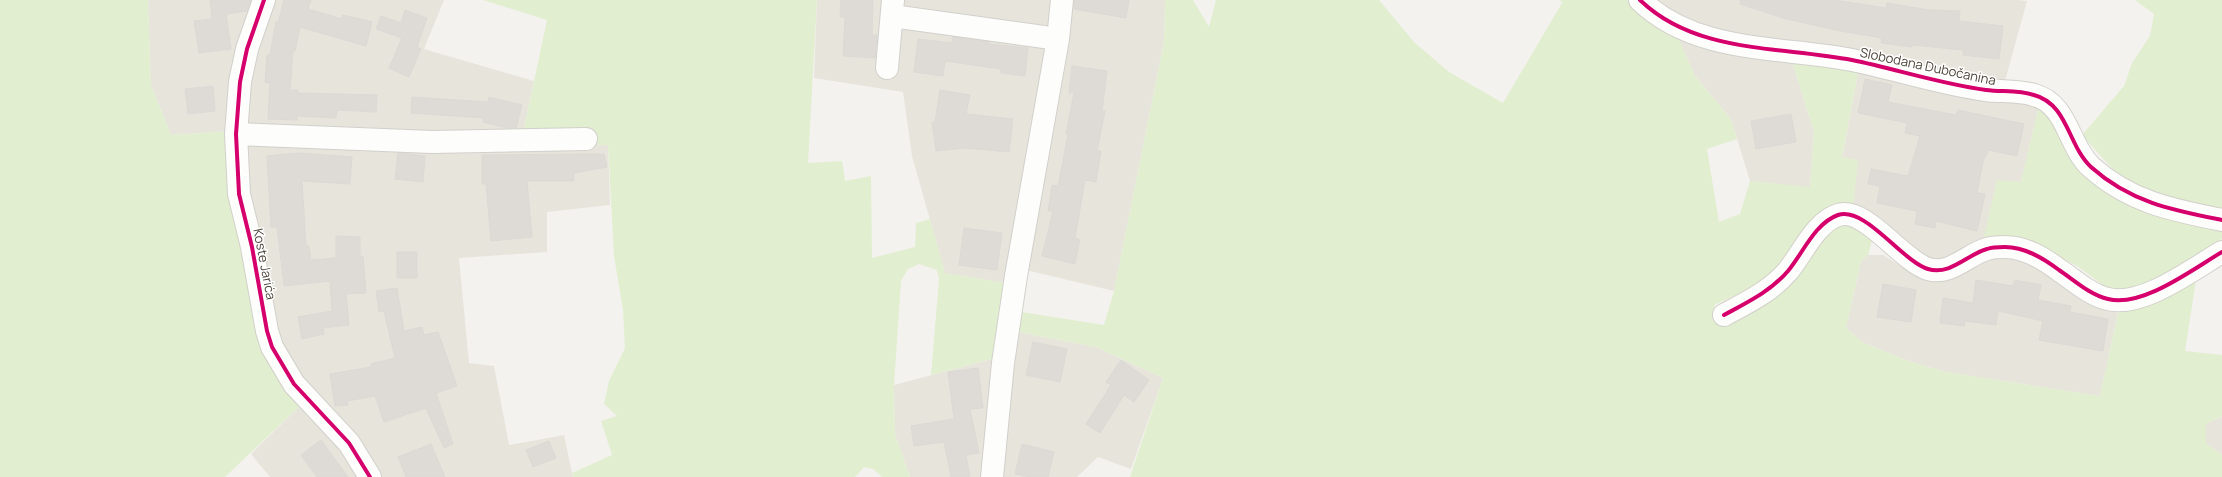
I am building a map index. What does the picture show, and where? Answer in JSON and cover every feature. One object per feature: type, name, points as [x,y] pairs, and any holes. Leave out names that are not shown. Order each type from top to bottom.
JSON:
[{"type":"street","name":"Koste Jarića","points":[[264,0],[247,49],[241,75],[236,114],[236,134],[239,194],[252,247],[267,331],[272,347],[294,384],[349,443],[370,477]]},
{"type":"street","points":[[992,477],[1003,363],[1016,276],[1058,39],[1062,0]]},
{"type":"street","name":"Slobodana Dubočanina","points":[[1640,0],[1655,15],[1705,38],[1732,44],[1841,58],[1986,90],[2034,95],[2047,100],[2059,111],[2073,142],[2090,166],[2115,186],[2150,204],[2222,220]]},
{"type":"street","points":[[887,68],[892,8],[1058,39]]},
{"type":"street","points":[[236,134],[432,142],[586,139]]},
{"type":"street","points":[[1724,315],[1764,293],[1788,271],[1821,226],[1837,215],[1846,214],[1857,217],[1873,227],[1904,255],[1928,269],[1939,270],[1956,265],[1987,249],[2004,247],[2025,250],[2047,262],[2096,295],[2109,300],[2128,301],[2147,296],[2222,252]]},
{"type":"shaded area","points":[[148,0],[256,0],[231,131],[171,135],[151,85]]},
{"type":"shaded area","points":[[273,0],[444,0],[424,49],[534,81],[523,133],[431,134],[242,125],[250,63]]},
{"type":"shaded area","points":[[817,0],[883,0],[899,27],[1045,48],[1006,283],[945,273],[912,156],[903,92],[814,78]]},
{"type":"shaded area","points":[[900,0],[1055,0],[1050,28],[907,9]]},
{"type":"shaded area","points":[[1069,0],[1165,0],[1164,42],[1114,291],[1026,270]]},
{"type":"shaded area","points":[[1651,0],[2027,1],[2005,81],[1705,32]]},
{"type":"shaded area","points":[[1677,36],[1791,58],[1814,132],[1810,188],[1750,181],[1731,119],[1695,76]]},
{"type":"shaded area","points":[[1859,68],[2039,106],[2021,182],[1983,241],[1952,259],[1935,261],[1922,255],[1853,209],[1842,158]]},
{"type":"shaded area","points":[[251,142],[424,149],[608,145],[610,205],[547,212],[547,252],[459,258],[469,363],[494,366],[509,445],[564,435],[573,477],[376,477],[283,355],[248,200],[246,150]]},
{"type":"shaded area","points":[[1868,255],[1883,255],[1915,275],[1997,256],[2010,257],[2031,262],[2101,308],[2118,313],[2100,396],[1946,372],[1908,361],[1862,342],[1846,328],[1861,261]]},
{"type":"shaded area","points":[[1018,332],[1096,347],[1163,378],[1131,469],[1098,457],[1077,477],[1000,477]]},
{"type":"shaded area","points":[[996,358],[985,477],[910,477],[895,434],[894,385]]},
{"type":"shaded area","points":[[302,404],[336,440],[362,477],[270,477],[251,454]]},
{"type":"shaded area","points":[[2222,416],[2222,455],[2206,443],[2206,424]]},
{"type":"green space","points":[[0,0],[148,0],[151,85],[171,135],[231,131],[245,272],[263,352],[302,404],[225,477],[0,477]]},
{"type":"green space","points":[[483,0],[817,0],[808,163],[842,161],[845,181],[871,176],[872,258],[915,247],[916,223],[930,219],[945,273],[1006,283],[996,358],[931,375],[939,279],[937,270],[919,264],[908,269],[901,281],[894,385],[895,434],[910,477],[882,477],[873,469],[864,467],[855,477],[573,477],[572,473],[612,455],[601,421],[617,416],[604,404],[609,381],[625,348],[623,310],[614,256],[608,145],[593,145],[523,133],[547,20]]},
{"type":"green space","points":[[1165,0],[1193,0],[1209,27],[1216,0],[1379,0],[1414,42],[1449,72],[1503,103],[1562,3],[1560,0],[1627,0],[1677,35],[1695,76],[1731,119],[1737,139],[1707,149],[1719,222],[1740,214],[1750,181],[1810,187],[1814,132],[1791,58],[1859,68],[1842,157],[1858,160],[1853,209],[1799,240],[1762,283],[1714,305],[1720,321],[1838,223],[1853,225],[1873,237],[1868,255],[1861,261],[1846,328],[1862,342],[1908,361],[1946,372],[2100,396],[2118,313],[2155,302],[2197,273],[2185,351],[2222,355],[2222,416],[2206,424],[2206,443],[2222,455],[2222,477],[1130,477],[1163,378],[1096,347],[1018,332],[1022,312],[1104,325],[1114,291],[1164,42]]},
{"type":"green space","points":[[2135,0],[2222,0],[2222,209],[2148,194],[2116,173],[2082,135],[2124,86],[2132,63],[2150,36],[2154,14]]},
{"type":"green space","points":[[2039,106],[2052,117],[2081,170],[2222,228],[2222,239],[2151,283],[2124,291],[2107,288],[2077,266],[2035,245],[1983,241],[1997,180],[2021,182]]},
{"type":"building","points":[[210,0],[251,0],[247,11],[226,14],[231,49],[199,53],[194,21],[212,19]]},
{"type":"building","points":[[284,0],[311,0],[308,9],[342,19],[343,15],[372,22],[366,46],[300,27],[295,51],[293,51],[290,90],[298,90],[298,93],[377,95],[376,112],[337,110],[336,118],[297,116],[297,120],[268,119],[270,83],[265,82],[267,55],[270,55],[276,22],[278,23]]},
{"type":"building","points":[[841,0],[873,0],[872,35],[877,35],[875,58],[843,56],[845,17],[840,17]]},
{"type":"building","points":[[1074,0],[1129,0],[1126,18],[1074,9]]},
{"type":"building","points":[[1740,0],[1834,0],[1886,8],[1887,3],[1928,10],[1960,11],[1959,21],[2003,26],[1999,59],[1963,55],[1963,50],[1912,45],[1912,47],[1881,43],[1882,38],[1835,30],[1783,18],[1740,4]]},
{"type":"building","points":[[405,10],[427,18],[417,47],[421,49],[409,77],[389,68],[402,38],[376,29],[381,16],[401,23]]},
{"type":"building","points":[[953,37],[989,42],[989,44],[1028,48],[1025,76],[1001,73],[1001,69],[945,61],[943,76],[914,72],[918,39],[952,43]]},
{"type":"building","points":[[1072,66],[1107,71],[1102,111],[1105,111],[1097,151],[1101,151],[1096,182],[1085,180],[1075,238],[1080,240],[1075,264],[1042,256],[1053,211],[1048,211],[1052,185],[1058,186],[1068,135],[1066,134],[1074,93],[1069,93]]},
{"type":"building","points":[[1865,79],[1892,85],[1888,102],[1956,115],[1958,110],[2024,124],[2017,156],[1989,150],[1983,161],[1977,193],[1985,194],[1977,231],[1936,221],[1935,228],[1915,224],[1917,211],[1877,203],[1880,186],[1868,184],[1871,169],[1908,176],[1920,136],[1905,133],[1907,123],[1858,113]]},
{"type":"building","points":[[213,86],[215,111],[188,114],[185,89]]},
{"type":"building","points":[[940,90],[970,95],[966,114],[1013,119],[1009,152],[965,148],[936,151],[932,122],[935,122]]},
{"type":"building","points":[[412,97],[488,102],[489,97],[522,105],[516,128],[507,128],[483,122],[484,118],[411,113]]},
{"type":"building","points":[[1791,114],[1796,142],[1756,149],[1751,121]]},
{"type":"building","points":[[298,153],[352,157],[350,184],[302,181],[306,246],[309,246],[311,260],[336,258],[336,236],[360,237],[360,256],[363,256],[366,293],[346,294],[349,325],[323,328],[324,334],[302,339],[298,317],[332,311],[330,281],[284,286],[277,227],[271,227],[267,156]]},
{"type":"building","points":[[398,153],[425,156],[423,182],[395,179]]},
{"type":"building","points":[[604,154],[607,167],[574,173],[574,181],[527,181],[532,237],[491,241],[486,184],[482,184],[482,155]]},
{"type":"building","points":[[964,228],[1002,233],[997,270],[959,265]]},
{"type":"building","points":[[397,252],[417,252],[417,278],[397,278]]},
{"type":"building","points":[[1976,280],[2013,286],[2015,280],[2041,285],[2038,300],[2071,306],[2070,312],[2108,319],[2103,351],[2039,340],[2043,321],[1998,311],[1996,325],[1965,321],[1964,326],[1940,323],[1943,298],[1973,303]]},
{"type":"building","points":[[1883,284],[1916,290],[1911,322],[1877,317]]},
{"type":"building","points":[[397,288],[404,331],[422,327],[424,335],[438,332],[457,386],[436,393],[453,444],[444,448],[426,408],[384,422],[375,396],[347,401],[348,405],[335,406],[330,374],[371,367],[371,364],[395,358],[384,311],[379,312],[376,291]]},
{"type":"building","points":[[1033,342],[1067,349],[1060,382],[1026,375]]},
{"type":"building","points":[[1121,360],[1149,380],[1134,402],[1124,395],[1100,433],[1086,424],[1111,385],[1106,382]]},
{"type":"building","points":[[978,368],[983,408],[970,409],[979,453],[966,455],[970,477],[951,477],[944,442],[914,446],[911,426],[954,419],[948,372]]},
{"type":"building","points":[[321,440],[348,477],[317,477],[301,455]]},
{"type":"building","points":[[549,441],[556,458],[533,467],[526,450]]},
{"type":"building","points":[[431,444],[445,477],[406,477],[398,457]]},
{"type":"building","points":[[1022,444],[1054,452],[1048,477],[1029,477],[1015,474]]},
{"type":"cycle path","points":[[264,0],[247,49],[240,82],[236,134],[239,194],[252,247],[267,331],[272,347],[294,384],[349,443],[370,477]]},
{"type":"cycle path","points":[[1640,0],[1662,18],[1687,30],[1713,39],[1740,45],[1852,60],[1969,87],[1992,91],[2022,92],[2034,95],[2045,100],[2054,107],[2067,126],[2083,158],[2091,167],[2121,189],[2152,203],[2222,220]]},
{"type":"cycle path","points":[[1724,315],[1759,296],[1781,278],[1794,264],[1816,231],[1830,219],[1838,215],[1849,214],[1860,219],[1871,226],[1907,256],[1928,269],[1944,270],[1989,248],[2012,247],[2027,251],[2040,257],[2076,283],[2089,291],[2108,299],[2121,300],[2136,298],[2151,293],[2182,277],[2222,252]]}]
